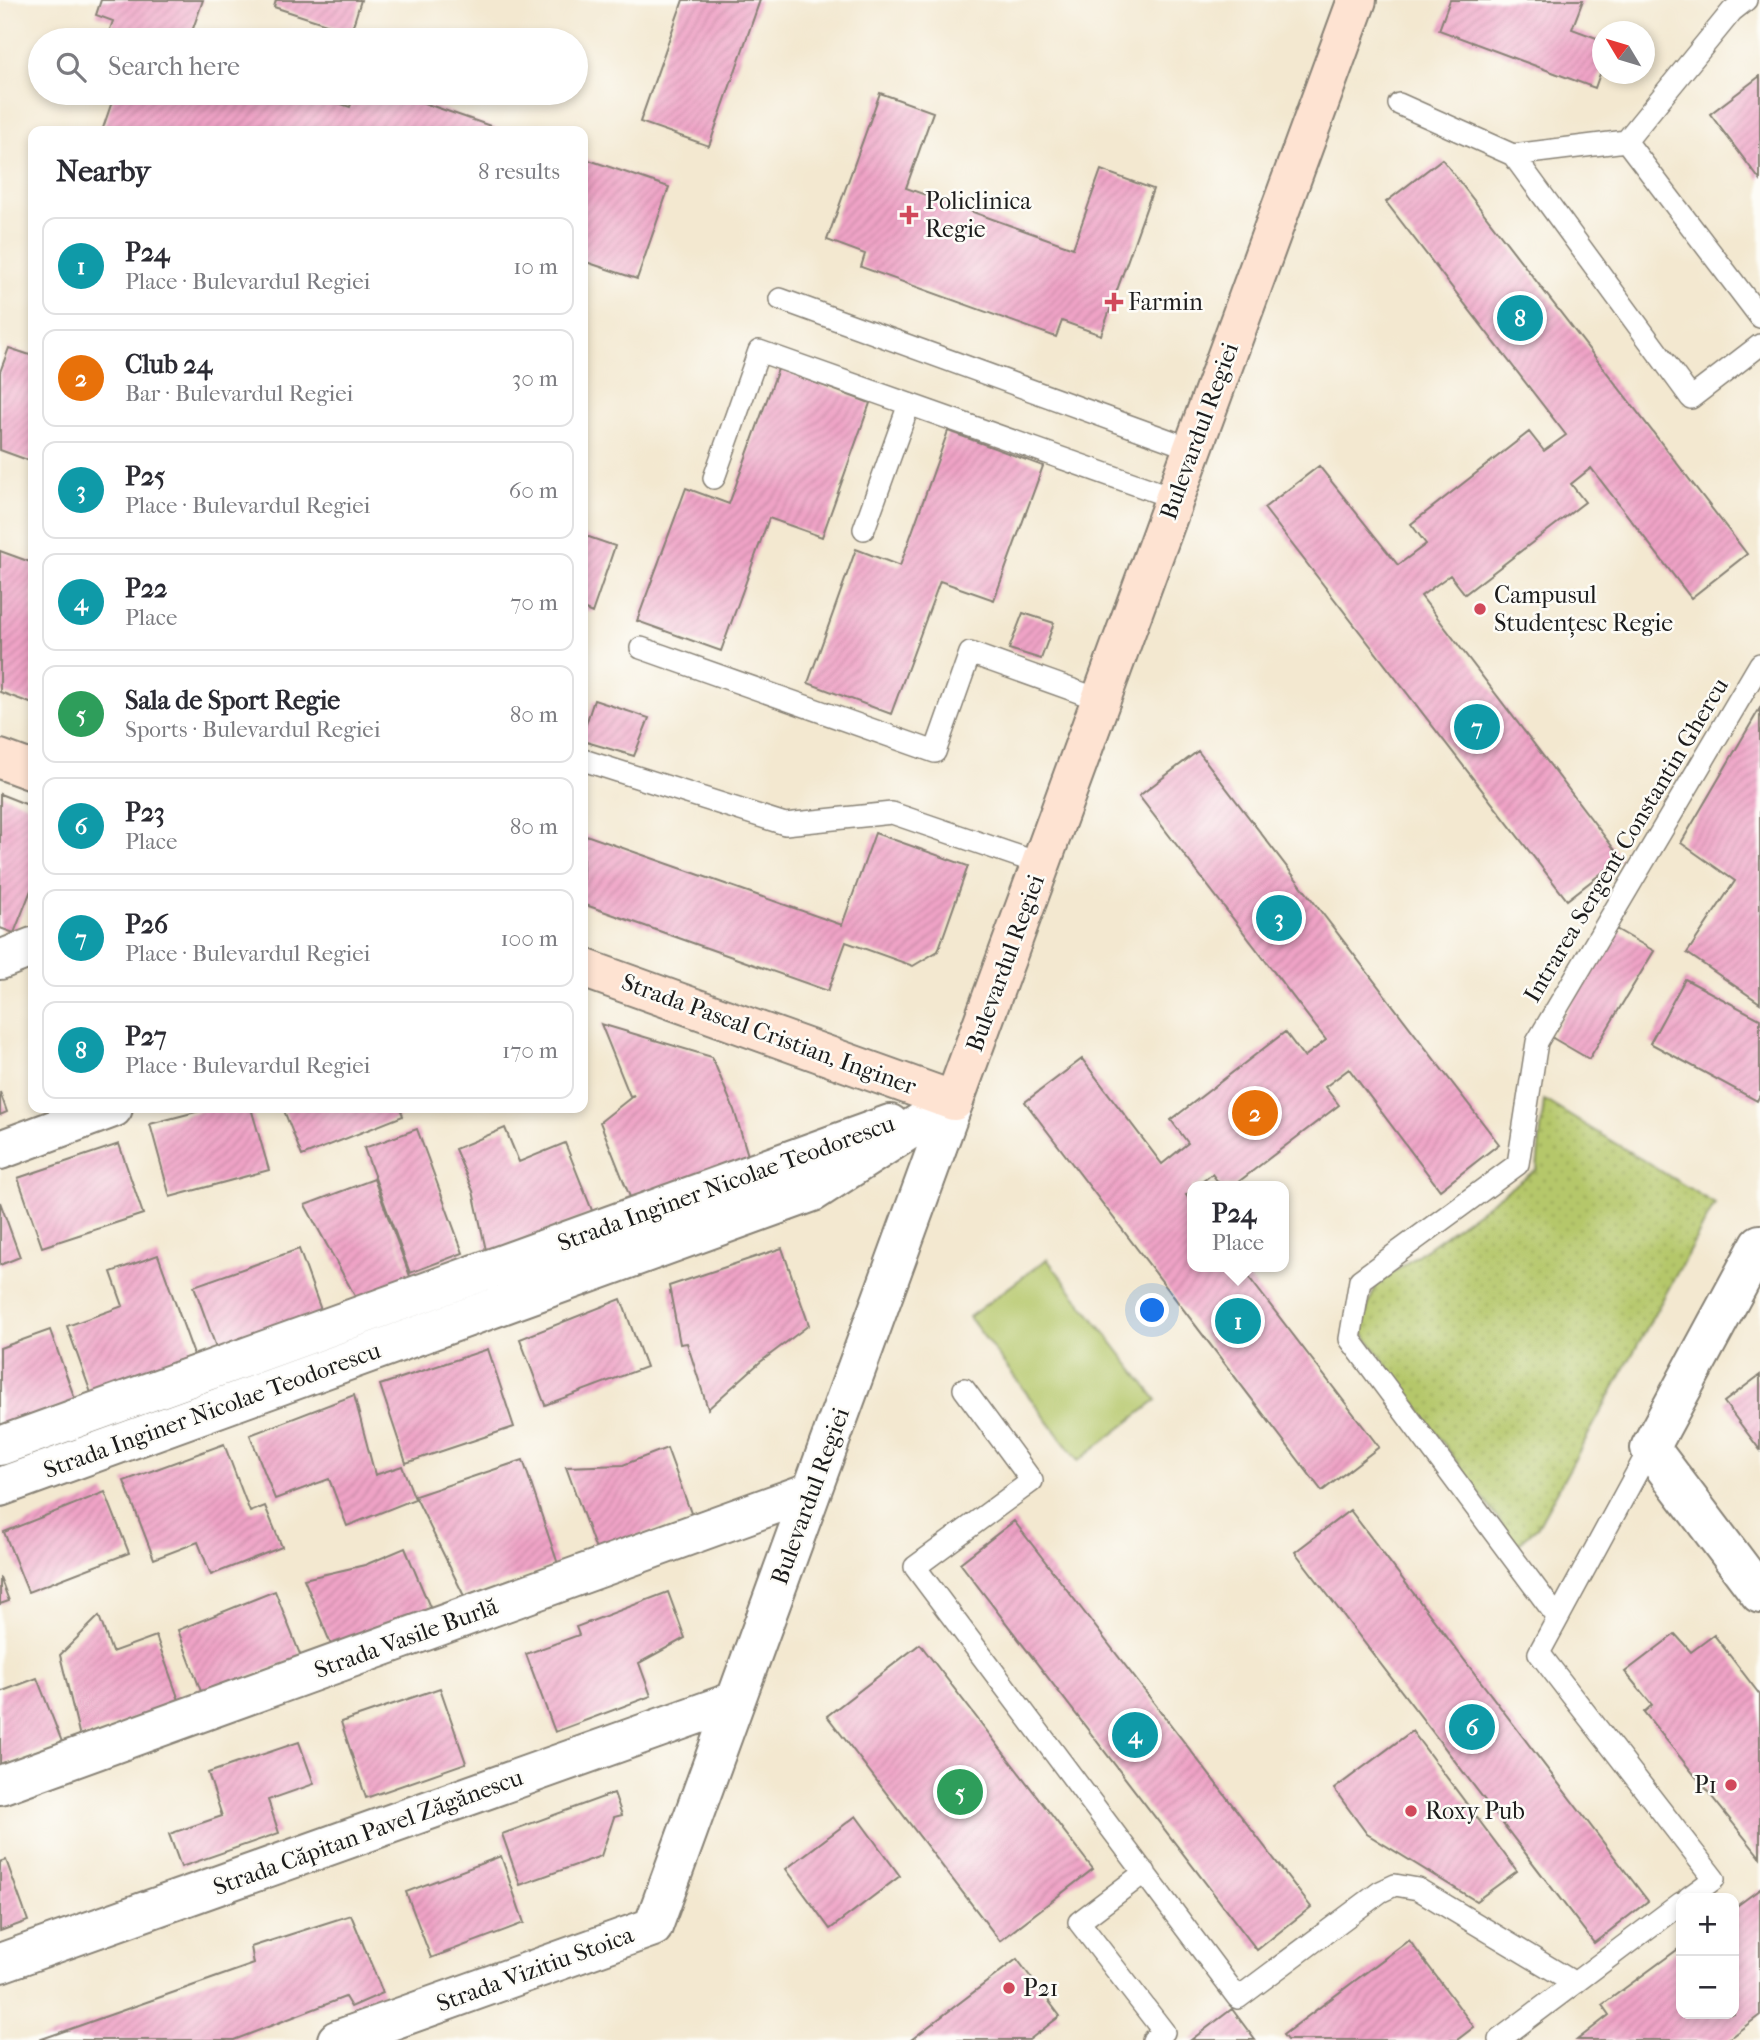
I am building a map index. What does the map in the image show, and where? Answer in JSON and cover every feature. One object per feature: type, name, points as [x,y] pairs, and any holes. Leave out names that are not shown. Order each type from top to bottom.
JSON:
[{"type":"street","name":"Bulevardul Regiei","points":[[653,1927],[1357,0]]},
{"type":"street","points":[[0,759],[28,769]]},
{"type":"street","points":[[0,960],[28,949]]},
{"type":"street","name":"Strada Pascal Cristian, Inginer","points":[[588,970],[954,1101]]},
{"type":"street","name":"Strada Inginer Nicolae Teodorescu","points":[[0,1446],[954,1101]]},
{"type":"street","name":"Strada Inginer Nicolae Teodorescu","points":[[0,1487],[813,1192],[954,1101]]},
{"type":"street","points":[[0,1150],[100,1113]]},
{"type":"street","points":[[1760,1244],[1650,1448],[1760,1594]]},
{"type":"street","name":"Strada Vasile Burlă","points":[[0,1785],[812,1491]]},
{"type":"street","name":"Strada Căpitan Pavel Zăgănescu","points":[[0,1963],[735,1701]]},
{"type":"street","name":"Strada Vizitiu Stoica","points":[[337,2040],[653,1927]]},
{"type":"lane","points":[[1513,155],[1626,141],[1731,11],[1746,0]]},
{"type":"lane","points":[[1399,104],[1513,155],[1691,398],[1760,345]]},
{"type":"lane","points":[[1626,141],[1760,317]]},
{"type":"lane","points":[[780,299],[1193,449]]},
{"type":"lane","points":[[714,478],[759,351],[1174,498]]},
{"type":"lane","points":[[864,529],[909,404]]},
{"type":"lane","points":[[641,648],[935,752],[970,653],[1101,700]]},
{"type":"lane","name":"Intrarea Sergent Constantin Ghercu","points":[[1558,1618],[1350,1339],[1360,1280],[1518,1164],[1537,1042],[1760,664]]},
{"type":"lane","points":[[588,762],[785,824],[892,814],[1041,864]]},
{"type":"lane","points":[[964,1389],[1032,1481],[915,1567],[1238,1998],[1380,1892],[1395,1885],[1418,1889],[1575,1983]]},
{"type":"lane","points":[[1650,1448],[1539,1653],[1714,1879],[1695,1893]]},
{"type":"lane","points":[[1145,1872],[1079,1922],[1164,2032],[1153,2040]]},
{"type":"lane","points":[[1499,2040],[1676,1907]]},
{"type":"green space","points":[[1544,1100],[1715,1204],[1538,1526],[1517,1545],[1360,1328],[1376,1285],[1537,1169]]},
{"type":"green space","points":[[1047,1259],[1157,1400],[1078,1461],[969,1317]]},
{"type":"building","points":[[101,0],[203,0],[193,28],[110,28],[113,21],[96,15]]},
{"type":"building","points":[[276,0],[361,0],[352,28],[339,28],[274,7]]},
{"type":"building","points":[[683,0],[760,0],[709,146],[640,122]]},
{"type":"building","points":[[1450,0],[1583,0],[1572,29],[1592,36],[1592,84],[1596,84],[1595,88],[1439,30]]},
{"type":"building","points":[[1760,76],[1760,180],[1710,114]]},
{"type":"building","name":"Policlinica Regie","points":[[880,93],[933,112],[906,188],[1073,248],[1101,170],[1153,189],[1101,335],[1062,321],[1056,337],[861,267],[865,254],[827,240]]},
{"type":"building","points":[[111,105],[430,105],[491,126],[104,126]]},
{"type":"building","points":[[1442,159],[1747,554],[1691,598],[1591,468],[1571,484],[1585,502],[1465,594],[1450,575],[1421,596],[1621,858],[1567,900],[1264,508],[1319,466],[1398,565],[1426,544],[1411,524],[1529,432],[1544,451],[1566,435],[1386,202]]},
{"type":"building","points":[[588,160],[669,187],[637,279],[588,263]]},
{"type":"building","points":[[9,348],[28,354],[28,460],[0,450],[0,372]]},
{"type":"building","points":[[778,369],[870,403],[822,537],[769,518],[721,651],[637,621],[686,488],[729,504]]},
{"type":"building","points":[[948,431],[1043,466],[994,600],[940,581],[891,714],[808,683],[856,549],[900,566]]},
{"type":"building","points":[[588,537],[615,546],[592,613],[588,611]]},
{"type":"building","points":[[0,551],[28,561],[28,702],[0,692]]},
{"type":"building","points":[[1023,613],[1054,623],[1041,659],[1009,649]]},
{"type":"building","points":[[594,700],[649,718],[634,756],[588,742],[588,718]]},
{"type":"building","points":[[1760,708],[1760,1003],[1687,953],[1735,881],[1681,843]]},
{"type":"building","points":[[1198,751],[1499,1144],[1440,1190],[1349,1069],[1325,1087],[1339,1105],[1240,1181],[1217,1181],[1212,1174],[1203,1181],[1187,1181],[1187,1272],[1245,1272],[1379,1447],[1322,1491],[1025,1102],[1082,1059],[1162,1164],[1188,1143],[1171,1120],[1285,1032],[1304,1057],[1326,1040],[1139,796]]},
{"type":"building","points":[[0,794],[28,805],[28,898],[14,933],[0,928]]},
{"type":"building","points":[[875,833],[968,866],[938,951],[913,966],[846,942],[828,991],[588,906],[588,836],[842,925]]},
{"type":"building","points":[[1616,929],[1654,951],[1589,1059],[1551,1037]]},
{"type":"building","points":[[1685,979],[1760,1019],[1760,1095],[1757,1101],[1650,1043]]},
{"type":"building","points":[[601,1024],[712,1057],[734,1110],[750,1162],[664,1197],[630,1197],[600,1122],[634,1095],[630,1096]]},
{"type":"building","points":[[0,1092],[7,1112],[0,1115]]},
{"type":"building","points":[[192,1113],[252,1113],[269,1170],[170,1197],[150,1124]]},
{"type":"building","points":[[285,1113],[402,1113],[403,1116],[302,1156]]},
{"type":"building","points":[[505,1128],[519,1162],[565,1143],[593,1213],[487,1255],[473,1191],[455,1149]]},
{"type":"building","points":[[417,1129],[463,1253],[410,1273],[364,1148]]},
{"type":"building","points":[[119,1144],[143,1214],[42,1247],[18,1178]]},
{"type":"building","points":[[374,1179],[411,1279],[356,1298],[305,1205]]},
{"type":"building","points":[[0,1202],[20,1257],[0,1265]]},
{"type":"building","points":[[782,1248],[809,1325],[759,1363],[708,1409],[687,1343],[680,1344],[669,1286]]},
{"type":"building","points":[[299,1249],[322,1313],[217,1350],[194,1286]]},
{"type":"building","points":[[158,1255],[194,1355],[91,1393],[67,1326],[123,1306],[111,1272]]},
{"type":"building","points":[[621,1299],[646,1367],[545,1405],[520,1339]]},
{"type":"building","points":[[50,1330],[76,1402],[0,1429],[0,1348]]},
{"type":"building","points":[[488,1349],[514,1427],[406,1463],[380,1385]]},
{"type":"building","points":[[1760,1375],[1760,1450],[1724,1402]]},
{"type":"building","points":[[354,1395],[375,1475],[402,1466],[415,1499],[347,1526],[329,1479],[275,1499],[250,1435]]},
{"type":"building","points":[[224,1444],[250,1512],[265,1506],[282,1547],[211,1575],[198,1542],[154,1559],[124,1481]]},
{"type":"building","points":[[667,1448],[692,1516],[596,1550],[566,1467],[623,1465]]},
{"type":"building","points":[[523,1460],[558,1564],[464,1596],[415,1496]]},
{"type":"building","points":[[105,1492],[129,1553],[28,1592],[4,1532]]},
{"type":"building","points":[[1350,1510],[1648,1901],[1594,1943],[1295,1552]]},
{"type":"building","points":[[1014,1521],[1311,1907],[1257,1950],[960,1563]]},
{"type":"building","points":[[405,1548],[432,1612],[334,1652],[304,1579],[365,1565]]},
{"type":"building","points":[[0,1577],[9,1601],[0,1604]]},
{"type":"building","points":[[275,1591],[301,1657],[202,1694],[178,1630]]},
{"type":"building","points":[[668,1592],[685,1638],[639,1663],[651,1696],[555,1732],[526,1654],[579,1635],[576,1627]]},
{"type":"building","points":[[99,1616],[112,1652],[156,1636],[180,1703],[80,1737],[60,1655]]},
{"type":"building","name":"P1","points":[[1675,1634],[1691,1652],[1714,1635],[1760,1695],[1760,1857],[1644,1712],[1652,1705],[1625,1672]]},
{"type":"building","points":[[920,1644],[1093,1869],[1000,1941],[827,1716]]},
{"type":"building","points":[[37,1678],[62,1742],[0,1765],[0,1692]]},
{"type":"building","points":[[440,1688],[466,1763],[366,1798],[341,1722]]},
{"type":"building","name":"Roxy Pub","points":[[1412,1731],[1517,1871],[1476,1901],[1367,1834],[1334,1789]]},
{"type":"building","points":[[299,1742],[314,1784],[268,1800],[279,1833],[181,1867],[169,1834],[222,1816],[208,1773]]},
{"type":"building","points":[[614,1793],[622,1815],[614,1817],[601,1856],[520,1885],[502,1834]]},
{"type":"building","points":[[856,1816],[900,1876],[830,1929],[786,1869]]},
{"type":"building","points":[[501,1856],[524,1923],[431,1958],[406,1892]]},
{"type":"building","points":[[6,1860],[28,1921],[0,1931],[0,1862]]},
{"type":"building","points":[[1760,1889],[1760,2015],[1727,2040],[1577,2040],[1609,2015],[1602,2005],[1676,1951],[1676,2019],[1739,2019],[1739,1904]]},
{"type":"building","points":[[351,1915],[383,1993],[351,2007],[345,1997],[234,2040],[39,2040],[254,1964],[251,1947]]},
{"type":"building","points":[[1409,1940],[1474,2027],[1457,2040],[1287,2040],[1283,2035]]},
{"type":"building","name":"P21","points":[[1017,1959],[1060,2016],[1029,2040],[911,2040]]},
{"type":"building","points":[[1232,2009],[1255,2040],[1191,2040]]},
{"type":"place","name":"Policlinica Regie","points":[[909,215]]},
{"type":"place","name":"Farmin","points":[[1114,302]]},
{"type":"place","name":"P27","points":[[1520,318]]},
{"type":"place","name":"Campusul Studențesc Regie","points":[[1480,609]]},
{"type":"place","name":"P26","points":[[1477,727]]},
{"type":"place","name":"P25","points":[[1279,918]]},
{"type":"place","name":"Club 24","points":[[1255,1113]]},
{"type":"place","name":"P24","points":[[1238,1321]]},
{"type":"place","name":"P23","points":[[1472,1727]]},
{"type":"place","name":"P22","points":[[1135,1735]]},
{"type":"place","name":"P1","points":[[1731,1785]]},
{"type":"place","name":"Sala de Sport Regie","points":[[960,1792]]},
{"type":"place","name":"Roxy Pub","points":[[1411,1811]]},
{"type":"place","name":"P21","points":[[1009,1988]]}]
